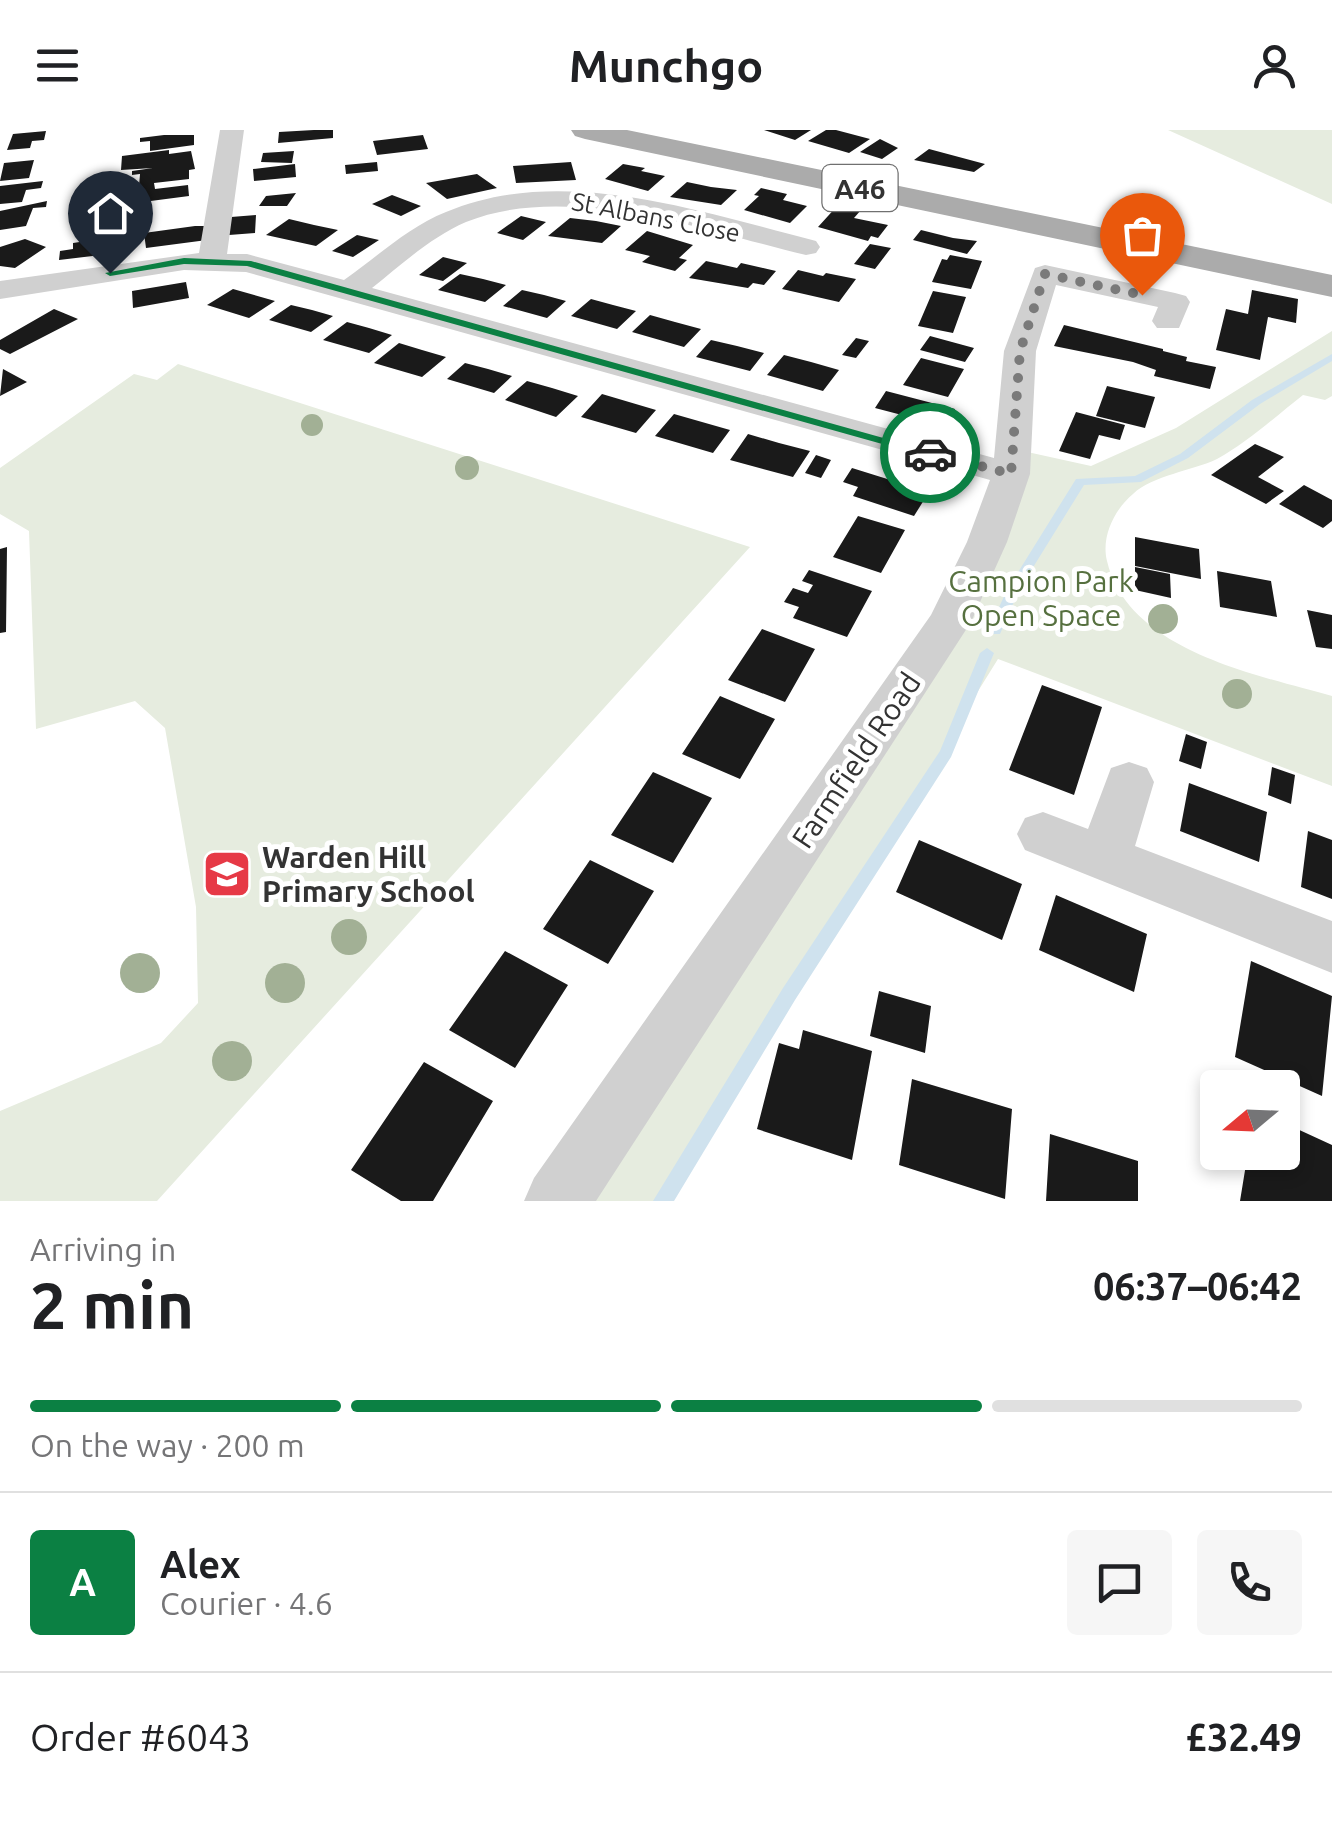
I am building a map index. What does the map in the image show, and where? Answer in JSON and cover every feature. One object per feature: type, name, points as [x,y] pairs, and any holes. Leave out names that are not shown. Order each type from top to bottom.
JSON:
[{"type":"main road","name":"A46","points":[[586,130],[1332,286]]},
{"type":"street","points":[[212,260],[232,130]]},
{"type":"street","name":"St Albans Close","points":[[350,290],[444,223],[478,209],[518,201],[563,198],[606,203],[806,247]]},
{"type":"street","points":[[0,290],[212,260],[248,263],[1011,474]]},
{"type":"street","name":"Farmfield Road","points":[[557,1201],[949,622],[987,542],[1011,474],[1020,351],[1045,274],[1175,302],[1168,321]]},
{"type":"street","points":[[1104,858],[1130,782]]},
{"type":"street","points":[[1042,834],[1332,947]]},
{"type":"green space","points":[[1168,130],[1332,130],[1332,204]]},
{"type":"green space","name":"Campion Park Open Space","points":[[1332,331],[1332,396],[1325,400],[1303,395],[1217,459],[1141,488],[1115,516],[1106,552],[1120,592],[1141,617],[1168,638],[1234,668],[1332,696],[1332,786],[998,659],[674,1180],[672,1201],[581,1201],[876,753],[1014,449],[1091,466],[1176,428]]},
{"type":"green space","name":"Warden Hill Primary School","points":[[178,364],[750,547],[157,1201],[0,1201],[0,1111],[161,1043],[198,1003],[196,907],[165,728],[135,701],[36,729],[29,531],[0,514],[0,468],[134,374],[157,380]]},
{"type":"building","points":[[333,130],[333,138],[278,143],[279,132]]},
{"type":"building","points":[[764,130],[811,130],[795,140]]},
{"type":"building","points":[[826,130],[870,139],[849,153],[808,141]]},
{"type":"building","points":[[46,131],[44,140],[32,141],[30,148],[7,150],[13,134]]},
{"type":"building","points":[[194,135],[194,145],[150,151],[150,141],[140,142],[140,138]]},
{"type":"building","points":[[423,135],[428,149],[377,155],[373,141]]},
{"type":"building","points":[[880,139],[898,148],[882,159],[860,152]]},
{"type":"building","points":[[929,149],[985,164],[974,172],[914,160]]},
{"type":"building","points":[[169,150],[169,154],[191,151],[195,169],[189,170],[189,179],[154,183],[155,189],[188,185],[189,196],[120,205],[121,194],[139,186],[140,174],[132,175],[132,171],[153,168],[121,170],[122,156]]},
{"type":"building","points":[[294,151],[292,163],[261,162],[263,153]]},
{"type":"building","points":[[34,160],[29,178],[0,181],[4,163]]},
{"type":"building","points":[[377,162],[378,171],[346,174],[345,165]]},
{"type":"building","points":[[571,162],[576,180],[516,183],[513,166]]},
{"type":"building","points":[[295,164],[296,177],[254,181],[253,169]]},
{"type":"building","points":[[623,164],[665,176],[648,191],[605,179]]},
{"type":"building","points":[[477,174],[497,188],[447,199],[426,183]]},
{"type":"building","points":[[43,181],[41,188],[26,190],[22,202],[0,204],[0,186]]},
{"type":"building","points":[[687,182],[737,190],[721,205],[670,197]]},
{"type":"building","points":[[761,188],[787,194],[783,200],[807,206],[790,223],[744,210],[759,196],[754,195]]},
{"type":"building","points":[[296,193],[287,206],[259,206],[266,196]]},
{"type":"building","points":[[392,195],[421,206],[401,216],[372,204]]},
{"type":"building","points":[[47,201],[46,207],[33,208],[26,226],[0,230],[0,211]]},
{"type":"building","points":[[838,205],[861,210],[854,218],[888,225],[878,238],[871,236],[868,241],[818,227]]},
{"type":"building","points":[[256,215],[255,233],[229,235],[231,217]]},
{"type":"building","points":[[521,216],[546,222],[523,240],[497,233]]},
{"type":"building","points":[[570,218],[621,226],[602,243],[548,236]]},
{"type":"building","points":[[289,219],[338,230],[316,246],[266,235]]},
{"type":"building","points":[[204,226],[207,240],[146,248],[144,233]]},
{"type":"building","points":[[130,227],[132,248],[126,252],[59,260],[60,251],[73,249],[73,243],[100,239],[100,232]]},
{"type":"building","points":[[921,230],[977,241],[967,254],[913,240]]},
{"type":"building","points":[[647,231],[693,245],[679,258],[687,260],[675,271],[642,262],[650,256],[625,250]]},
{"type":"building","points":[[357,235],[379,240],[353,257],[332,251]]},
{"type":"building","points":[[25,239],[46,247],[15,268],[0,266],[0,247]]},
{"type":"building","points":[[870,244],[891,248],[875,269],[854,264]]},
{"type":"building","points":[[950,255],[982,261],[971,289],[932,282],[942,259],[947,260]]},
{"type":"building","points":[[443,257],[467,263],[443,281],[419,275]]},
{"type":"building","points":[[706,261],[776,271],[764,285],[753,283],[748,288],[689,278]]},
{"type":"building","points":[[798,270],[856,279],[839,302],[782,289]]},
{"type":"building","points":[[460,274],[506,285],[485,302],[438,290]]},
{"type":"building","points":[[186,282],[189,298],[133,308],[132,291]]},
{"type":"building","points":[[233,289],[275,301],[249,318],[207,305]]},
{"type":"building","points":[[522,290],[566,301],[547,318],[503,306]]},
{"type":"building","points":[[1252,290],[1298,299],[1296,323],[1268,317],[1260,360],[1216,350],[1226,309],[1248,314]]},
{"type":"building","points":[[933,291],[966,297],[953,333],[918,326]]},
{"type":"building","points":[[591,299],[636,311],[617,329],[571,316]]},
{"type":"building","points":[[291,305],[333,316],[311,332],[269,320]]},
{"type":"building","points":[[54,309],[78,319],[10,354],[0,349],[0,340]]},
{"type":"building","points":[[650,315],[701,329],[684,347],[632,332]]},
{"type":"building","points":[[347,322],[392,335],[369,353],[323,340]]},
{"type":"building","points":[[1064,325],[1163,349],[1187,357],[1186,361],[1216,367],[1210,389],[1154,376],[1156,370],[1133,362],[1054,346]]},
{"type":"building","points":[[930,336],[974,348],[965,362],[920,350]]},
{"type":"building","points":[[856,338],[869,341],[856,358],[842,355]]},
{"type":"building","points":[[711,340],[764,353],[750,371],[696,357]]},
{"type":"building","points":[[399,343],[446,357],[422,377],[374,363]]},
{"type":"building","points":[[784,355],[839,370],[823,391],[767,375]]},
{"type":"building","points":[[921,358],[964,369],[948,397],[903,385]]},
{"type":"building","points":[[465,363],[512,376],[494,393],[447,379]]},
{"type":"building","points":[[3,369],[27,382],[0,396]]},
{"type":"building","points":[[527,381],[578,396],[556,417],[505,400]]},
{"type":"building","points":[[1107,386],[1155,397],[1145,428],[1096,416]]},
{"type":"building","points":[[886,391],[955,409],[949,420],[925,413],[921,420],[875,408]]},
{"type":"building","points":[[602,394],[656,410],[636,433],[581,417]]},
{"type":"building","points":[[1076,412],[1125,425],[1120,440],[1099,435],[1090,459],[1059,451]]},
{"type":"building","points":[[674,414],[730,430],[713,453],[655,436]]},
{"type":"building","points":[[748,434],[810,451],[793,477],[730,460]]},
{"type":"building","points":[[1255,444],[1284,457],[1258,477],[1284,491],[1266,504],[1211,475]]},
{"type":"building","points":[[816,455],[831,460],[821,478],[805,473]]},
{"type":"building","points":[[852,468],[929,492],[914,516],[853,496],[858,487],[843,482]]},
{"type":"building","points":[[1304,485],[1332,500],[1332,521],[1323,528],[1279,504]]},
{"type":"building","points":[[858,516],[905,530],[881,573],[833,557]]},
{"type":"building","points":[[1135,537],[1199,549],[1201,579],[1135,566]]},
{"type":"building","points":[[7,547],[6,632],[0,633],[0,549]]},
{"type":"building","points":[[1135,567],[1170,574],[1171,598],[1135,590]]},
{"type":"building","points":[[809,570],[872,591],[847,637],[793,618],[799,607],[784,602],[793,588],[808,593],[813,585],[802,581]]},
{"type":"building","points":[[1217,571],[1271,581],[1277,617],[1220,607]]},
{"type":"building","points":[[1307,610],[1332,615],[1332,649],[1316,647]]},
{"type":"building","points":[[762,629],[815,649],[785,702],[728,680]]},
{"type":"building","points":[[1042,685],[1102,707],[1074,795],[1009,770]]},
{"type":"building","points":[[720,696],[775,719],[740,779],[682,754]]},
{"type":"building","points":[[1186,734],[1207,742],[1201,769],[1179,761]]},
{"type":"building","points":[[1272,767],[1295,775],[1291,804],[1268,795]]},
{"type":"building","points":[[653,772],[712,798],[673,863],[611,835]]},
{"type":"building","points":[[1189,783],[1267,812],[1259,862],[1180,831]]},
{"type":"building","points":[[1308,831],[1332,840],[1332,899],[1301,887]]},
{"type":"building","points":[[919,840],[1022,884],[1002,940],[896,892]]},
{"type":"building","points":[[590,860],[654,891],[608,964],[543,929]]},
{"type":"building","points":[[1056,895],[1147,934],[1134,992],[1039,950]]},
{"type":"building","points":[[505,951],[568,985],[515,1068],[449,1030]]},
{"type":"building","points":[[1251,961],[1332,996],[1322,1096],[1300,1086],[1300,1070],[1264,1070],[1235,1057]]},
{"type":"building","points":[[879,991],[931,1006],[925,1053],[870,1036]]},
{"type":"building","points":[[803,1030],[872,1051],[852,1160],[757,1129],[779,1043],[799,1049]]},
{"type":"building","points":[[424,1062],[493,1101],[433,1201],[401,1201],[351,1170]]},
{"type":"building","points":[[912,1079],[1012,1109],[1005,1199],[899,1165]]},
{"type":"building","points":[[1300,1130],[1332,1145],[1332,1201],[1240,1201],[1245,1170],[1300,1170]]},
{"type":"building","points":[[1050,1134],[1138,1161],[1138,1201],[1046,1201]]},
{"type":"waterway","points":[[995,631],[1013,590],[1080,482],[1137,479],[1184,456],[1256,402],[1332,357]]},
{"type":"waterway","points":[[663,1201],[789,994],[946,753],[987,653]]},
{"type":"way so far","points":[[930,453],[1011,474],[1020,351],[1045,274],[1142,295]]},
{"type":"place","name":"Warden Hill Primary School","points":[[227,874]]},
{"type":"route","points":[[110,273],[184,261],[248,263],[930,453]]}]
